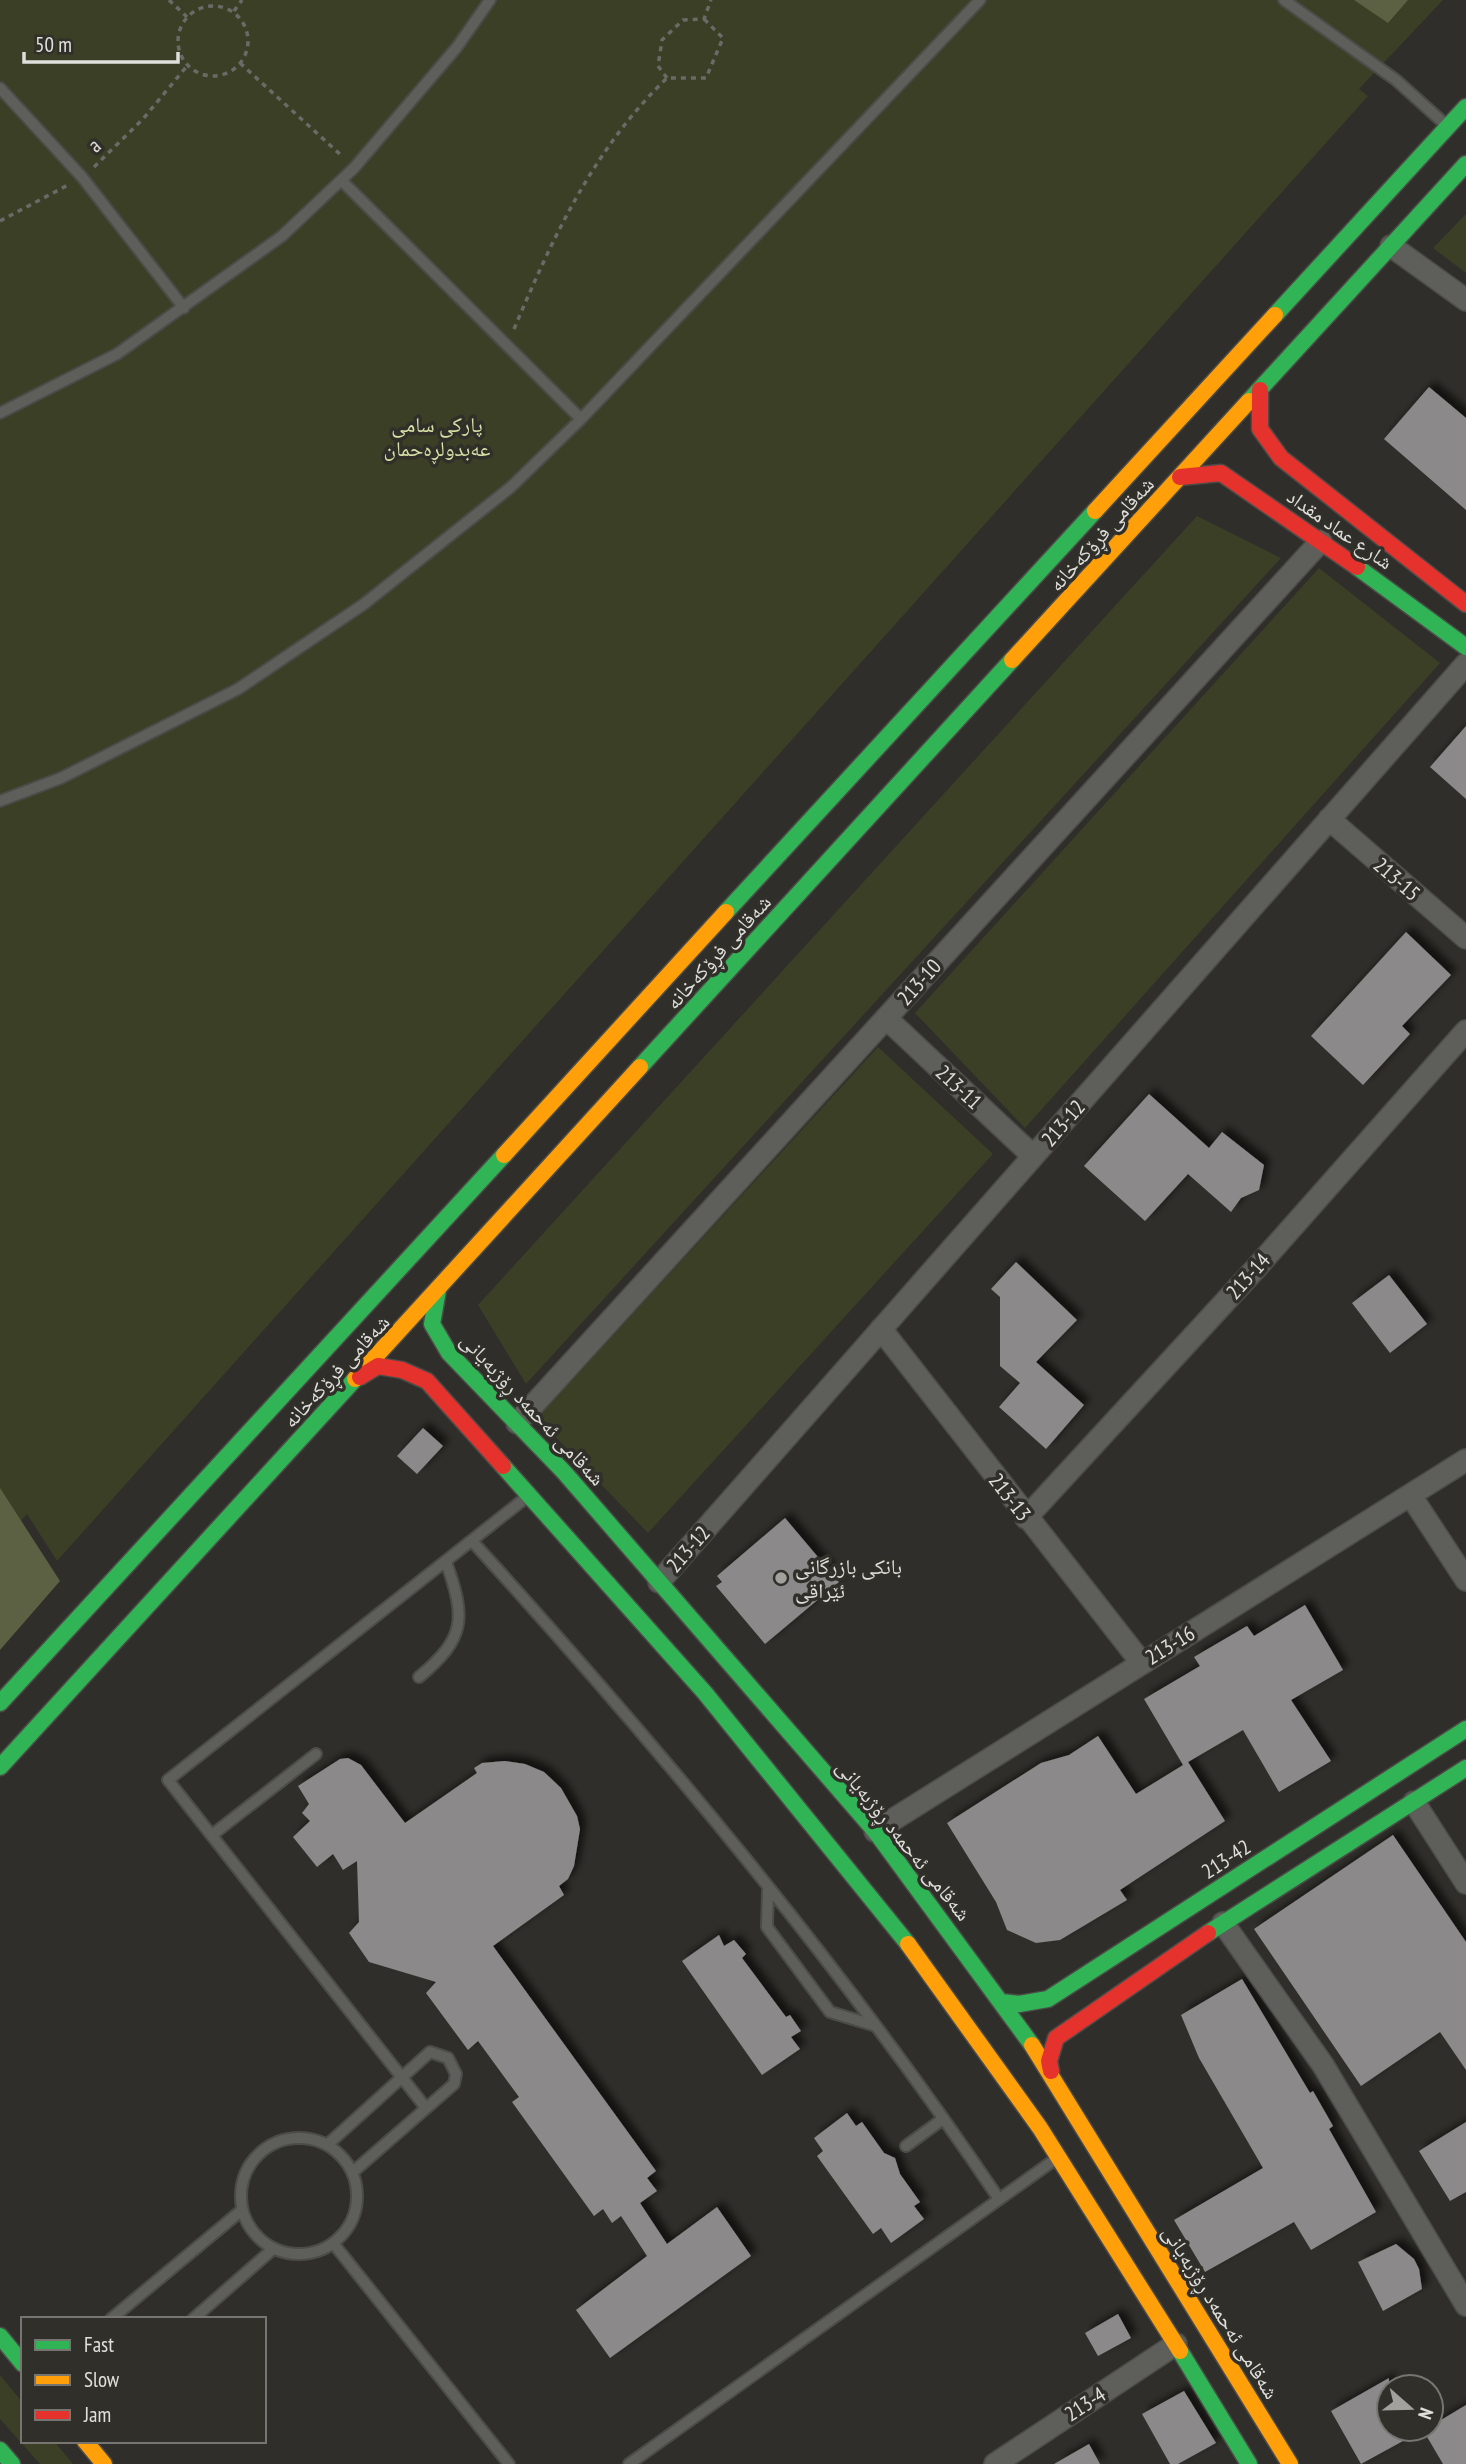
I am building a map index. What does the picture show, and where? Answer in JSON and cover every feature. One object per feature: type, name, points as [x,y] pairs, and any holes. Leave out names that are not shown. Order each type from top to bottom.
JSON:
[{"type":"main road","name":"شەقامی فڕۆکەخانە","points":[[0,1703],[1466,107]]},
{"type":"main road","name":"شەقامی فڕۆکەخانە","points":[[0,1767],[1466,164]]},
{"type":"main road","name":"شارع عماد مقداد","points":[[1260,390],[1259,429],[1281,458],[1466,604]]},
{"type":"main road","name":"شارع عماد مقداد","points":[[1180,477],[1220,473],[1321,541],[1466,647]]},
{"type":"main road","name":"شەقامی ئەحمەد ڕۆژبەیانی","points":[[438,1290],[432,1324],[445,1346],[564,1472],[659,1582],[1059,2156],[1249,2464]]},
{"type":"main road","points":[[357,1379],[378,1366],[420,1361],[436,1344],[445,1346]]},
{"type":"main road","name":"شەقامی ئەحمەد ڕۆژبەیانی","points":[[420,1361],[427,1381],[530,1495],[763,1731],[876,1831],[1051,2071],[1290,2464]]},
{"type":"main road","name":"213-42","points":[[1001,2002],[1019,2004],[1048,1999],[1466,1729]]},
{"type":"main road","points":[[1051,2071],[1049,2061],[1056,2038],[1223,1923],[1466,1768]]},
{"type":"main road","points":[[0,2336],[21,2362]]},
{"type":"main road","points":[[88,2443],[104,2464]]},
{"type":"main road","points":[[0,2450],[12,2464]]},
{"type":"street","points":[[1391,246],[1466,300]]},
{"type":"street","name":"213-10","points":[[517,1423],[1321,541]]},
{"type":"street","name":"213-12","points":[[659,1582],[1466,664]]},
{"type":"street","name":"213-15","points":[[1329,819],[1466,938]]},
{"type":"street","name":"213-11","points":[[886,1018],[1033,1156]]},
{"type":"street","name":"213-14","points":[[1026,1518],[1258,1266],[1466,1031]]},
{"type":"street","name":"213-13","points":[[881,1329],[1141,1662]]},
{"type":"street","name":"213-16","points":[[876,1831],[1466,1460]]},
{"type":"street","points":[[1410,1496],[1466,1580]]},
{"type":"street","points":[[1414,1802],[1466,1883]]},
{"type":"street","points":[[1223,1923],[1323,2065],[1466,2305]]},
{"type":"street","name":"213-4","points":[[995,2464],[1176,2344]]},
{"type":"lane","points":[[0,413],[117,354],[282,236],[354,168],[457,47],[490,0]]},
{"type":"lane","points":[[0,801],[61,778],[238,689],[365,604],[511,487],[581,419],[980,0]]},
{"type":"lane","points":[[1284,0],[1396,80],[1448,127]]},
{"type":"lane","points":[[0,88],[82,177],[184,308]]},
{"type":"lane","points":[[342,181],[581,419]]},
{"type":"lane","points":[[426,2108],[168,1780],[530,1495]]},
{"type":"lane","points":[[472,1541],[562,1641],[768,1890],[873,2025],[999,2199]]},
{"type":"lane","points":[[419,1677],[444,1656],[456,1633],[460,1611],[446,1562]]},
{"type":"lane","points":[[212,1835],[316,1754]]},
{"type":"lane","points":[[768,1890],[767,1927],[830,2012],[873,2025]]},
{"type":"lane","points":[[327,2145],[430,2052],[448,2058],[456,2074],[454,2084],[353,2172]]},
{"type":"lane","points":[[906,2146],[943,2119]]},
{"type":"lane","points":[[304,2137],[327,2145],[344,2159],[353,2172],[357,2188],[355,2211],[345,2232],[334,2243],[304,2254],[273,2249],[254,2233],[242,2210],[243,2179],[260,2152],[288,2138],[304,2137]]},
{"type":"lane","points":[[629,2464],[1059,2156]]},
{"type":"lane","points":[[113,2317],[242,2210]]},
{"type":"lane","points":[[334,2243],[509,2464]]},
{"type":"lane","points":[[195,2317],[273,2249]]},
{"type":"path","points":[[169,0],[187,17]]},
{"type":"path","points":[[234,12],[242,0]]},
{"type":"path","points":[[704,19],[711,0]]},
{"type":"path","points":[[212,5],[234,12],[247,30],[246,53],[240,63],[232,71],[209,76],[187,66],[177,44],[178,32],[187,17],[201,7],[212,5]]},
{"type":"path","points":[[507,344],[552,239],[578,193],[635,108],[667,78],[706,78],[723,38],[704,19],[684,20],[663,40],[658,66],[667,78]]},
{"type":"path","points":[[240,63],[354,168]]},
{"type":"path","name":"a","points":[[0,221],[82,177],[143,119],[187,66]]},
{"type":"green space","name":"پارکی سامی عەبدولڕەحمان","points":[[0,0],[1443,0],[1359,89],[1368,96],[57,1561],[27,1514],[0,1543]]},
{"type":"green space","points":[[1354,0],[1408,0],[1388,23]]},
{"type":"green space","points":[[1466,214],[1466,273],[1433,248]]},
{"type":"green space","points":[[1197,516],[1281,558],[526,1384],[478,1305]]},
{"type":"green space","points":[[1319,568],[1440,663],[1025,1128],[915,1013]]},
{"type":"green space","points":[[878,1047],[993,1154],[648,1533],[537,1418]]},
{"type":"green space","points":[[0,1488],[60,1581],[0,1650]]},
{"type":"green space","points":[[0,2375],[21,2401],[21,2443],[0,2419]]},
{"type":"green space","points":[[21,2443],[56,2443],[73,2464],[40,2464]]},
{"type":"building","points":[[1429,387],[1466,418],[1466,510],[1384,439]]},
{"type":"building","points":[[1466,726],[1466,799],[1430,767]]},
{"type":"building","points":[[1406,932],[1451,975],[1402,1026],[1410,1034],[1363,1085],[1311,1036]]},
{"type":"building","points":[[1149,1094],[1209,1148],[1222,1132],[1264,1165],[1259,1190],[1241,1198],[1231,1212],[1188,1174],[1145,1221],[1084,1166]]},
{"type":"building","points":[[1016,1262],[1077,1320],[1036,1362],[1084,1405],[1046,1449],[999,1407],[1020,1383],[1000,1366],[1000,1297],[991,1289]]},
{"type":"building","points":[[1389,1275],[1427,1324],[1390,1353],[1352,1303]]},
{"type":"building","points":[[423,1428],[443,1446],[417,1474],[397,1456]]},
{"type":"building","points":[[785,1518],[839,1582],[765,1644],[716,1586],[722,1582],[717,1576]]},
{"type":"building","points":[[1305,1605],[1343,1670],[1291,1700],[1331,1761],[1279,1792],[1243,1730],[1183,1765],[1144,1699],[1200,1666],[1194,1657],[1247,1626],[1254,1636]]},
{"type":"building","points":[[1098,1736],[1136,1794],[1188,1762],[1225,1821],[1120,1890],[1127,1900],[1060,1940],[1036,1943],[1007,1930],[996,1902],[947,1823],[1041,1763],[1069,1755]]},
{"type":"building","points":[[348,1758],[361,1765],[405,1823],[477,1773],[474,1768],[482,1763],[505,1761],[525,1764],[544,1772],[561,1788],[577,1816],[580,1829],[574,1866],[568,1879],[559,1886],[564,1895],[493,1946],[656,2171],[647,2178],[657,2191],[640,2203],[667,2244],[717,2207],[751,2256],[610,2358],[576,2310],[647,2256],[621,2216],[612,2223],[603,2209],[594,2216],[512,2102],[519,2097],[478,2041],[468,2050],[426,1993],[436,1982],[369,1962],[349,1933],[359,1922],[357,1861],[343,1870],[333,1854],[317,1867],[293,1837],[310,1821],[302,1813],[309,1804],[298,1786],[340,1759]]},
{"type":"building","points":[[1393,1835],[1466,1942],[1466,2070],[1440,2032],[1361,2086],[1254,1929]]},
{"type":"building","points":[[719,1935],[724,1946],[734,1940],[746,1954],[742,1958],[786,2017],[790,2015],[801,2031],[791,2037],[800,2049],[762,2075],[682,1961]]},
{"type":"building","points":[[1242,1979],[1310,2093],[1313,2091],[1333,2126],[1329,2129],[1376,2212],[1311,2250],[1294,2222],[1205,2272],[1174,2220],[1263,2168],[1199,2058],[1181,2015]]},
{"type":"building","points":[[847,2113],[856,2126],[862,2122],[884,2153],[895,2158],[900,2174],[920,2202],[914,2206],[924,2219],[891,2243],[881,2228],[873,2234],[817,2156],[823,2151],[814,2138]]},
{"type":"building","points":[[1466,2122],[1466,2192],[1450,2201],[1419,2151]]},
{"type":"building","points":[[1396,2244],[1414,2259],[1419,2269],[1422,2289],[1383,2311],[1358,2262]]},
{"type":"building","points":[[1118,2314],[1131,2338],[1098,2356],[1085,2333]]},
{"type":"building","points":[[1375,2386],[1375,2443],[1399,2443],[1361,2464],[1331,2411]]},
{"type":"building","points":[[1184,2391],[1216,2443],[1178,2464],[1170,2464],[1142,2414]]},
{"type":"building","points":[[1466,2405],[1466,2464],[1443,2464],[1431,2443],[1445,2443],[1445,2418]]},
{"type":"building","points":[[1089,2444],[1100,2464],[1054,2464]]},
{"type":"traffic: fast","points":[[1275,315],[1466,107]]},
{"type":"traffic: fast","points":[[1249,401],[1466,164]]},
{"type":"traffic: fast","points":[[726,912],[1095,511]]},
{"type":"traffic: fast","points":[[1357,567],[1466,647]]},
{"type":"traffic: fast","points":[[640,1067],[1012,660]]},
{"type":"traffic: fast","points":[[0,1703],[504,1155]]},
{"type":"traffic: fast","points":[[438,1290],[432,1324],[449,1353],[564,1472],[875,1831],[1032,2045]]},
{"type":"traffic: fast","points":[[0,1767],[355,1379]]},
{"type":"traffic: fast","points":[[503,1466],[705,1693],[908,1944]]},
{"type":"traffic: fast","points":[[1001,2002],[1019,2004],[1048,1999],[1466,1729]]},
{"type":"traffic: fast","points":[[1208,1933],[1466,1768]]},
{"type":"traffic: fast","points":[[0,2336],[21,2362]]},
{"type":"traffic: fast","points":[[1180,2351],[1249,2464]]},
{"type":"traffic: fast","points":[[0,2450],[12,2464]]},
{"type":"traffic: slow","points":[[1095,511],[1275,315]]},
{"type":"traffic: slow","points":[[1012,660],[1249,401]]},
{"type":"traffic: slow","points":[[504,1155],[726,912]]},
{"type":"traffic: slow","points":[[355,1379],[640,1067]]},
{"type":"traffic: slow","points":[[908,1944],[1040,2128],[1180,2351]]},
{"type":"traffic: slow","points":[[1032,2045],[1290,2464]]},
{"type":"traffic: slow","points":[[87,2443],[104,2464]]},
{"type":"traffic: jam","points":[[1260,390],[1260,429],[1281,458],[1466,604]]},
{"type":"traffic: jam","points":[[1180,477],[1221,473],[1357,567]]},
{"type":"traffic: jam","points":[[360,1377],[378,1366],[402,1370],[427,1381],[503,1466]]},
{"type":"traffic: jam","points":[[1051,2071],[1049,2061],[1056,2038],[1208,1933]]},
{"type":"place","name":"بانکی بازرگانی ئێراقی","points":[[781,1578]]}]
